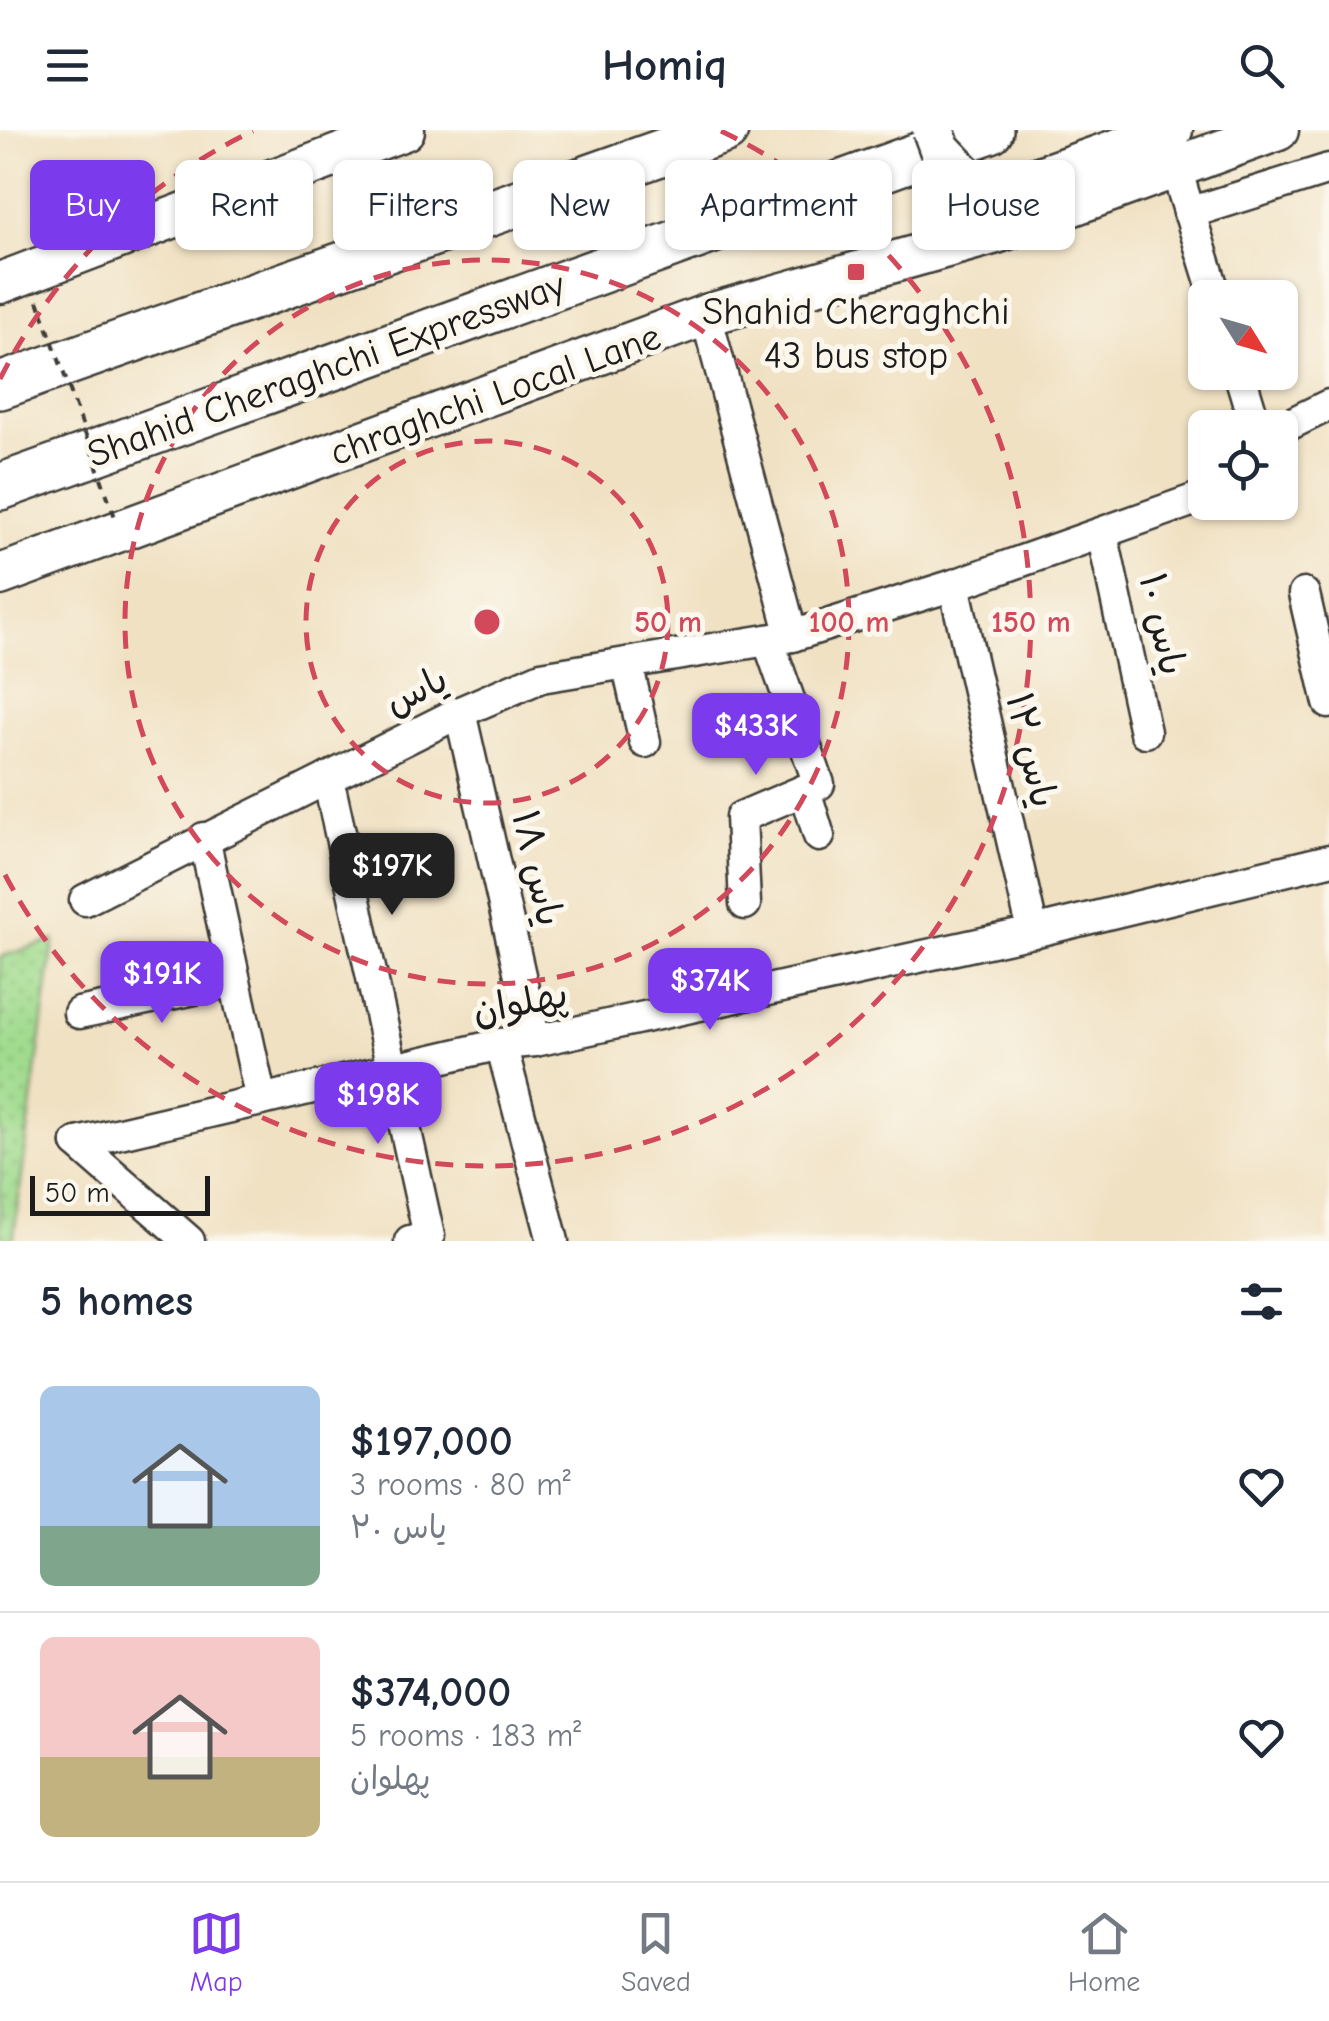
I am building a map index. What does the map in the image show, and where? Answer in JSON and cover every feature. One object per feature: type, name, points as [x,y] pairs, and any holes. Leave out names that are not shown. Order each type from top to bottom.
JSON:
[{"type":"highway","points":[[0,386],[726,130]]},
{"type":"highway","name":"Shahid Cheraghchi Expressway","points":[[0,487],[990,130]]},
{"type":"highway","points":[[0,366],[226,305]]},
{"type":"highway","points":[[0,511],[270,389]]},
{"type":"main road","points":[[0,283],[404,130]]},
{"type":"main road","points":[[932,130],[940,149],[963,173],[1002,186],[1174,149]]},
{"type":"main road","name":"chraghchi Local Lane","points":[[0,575],[706,315],[996,233],[1174,149],[1278,130]]},
{"type":"street","points":[[1174,149],[1210,280]]},
{"type":"street","points":[[1190,213],[1329,169]]},
{"type":"street","points":[[706,315],[780,638],[819,784],[741,818],[745,904]]},
{"type":"street","points":[[1298,420],[1329,405]]},
{"type":"street","name":"یاس","points":[[85,900],[460,712],[541,677],[780,638],[954,586],[1188,502]]},
{"type":"street","name":"یاس ۱۰","points":[[1102,532],[1146,732]]},
{"type":"street","name":"یاس ۱۲","points":[[954,586],[1033,932]]},
{"type":"street","points":[[1304,594],[1327,689]]},
{"type":"street","points":[[627,663],[645,742]]},
{"type":"street","name":"یاس ۱۸","points":[[460,712],[535,1041]]},
{"type":"street","points":[[328,778],[428,1236],[410,1241]]},
{"type":"street","points":[[806,790],[819,836]]},
{"type":"street","points":[[204,838],[261,1100]]},
{"type":"street","name":"پهلوان","points":[[189,1241],[77,1143],[501,1044],[535,1041],[1033,932],[1329,860]]},
{"type":"street","points":[[79,1013],[233,981]]},
{"type":"street","points":[[501,1044],[553,1241]]},
{"type":"path","points":[[42,312],[116,520]]},
{"type":"green space","points":[[54,940],[13,1241],[0,1241],[0,957]]},
{"type":"place","name":"Shahid Cheraghchi 43 bus stop","points":[[856,272]]}]
